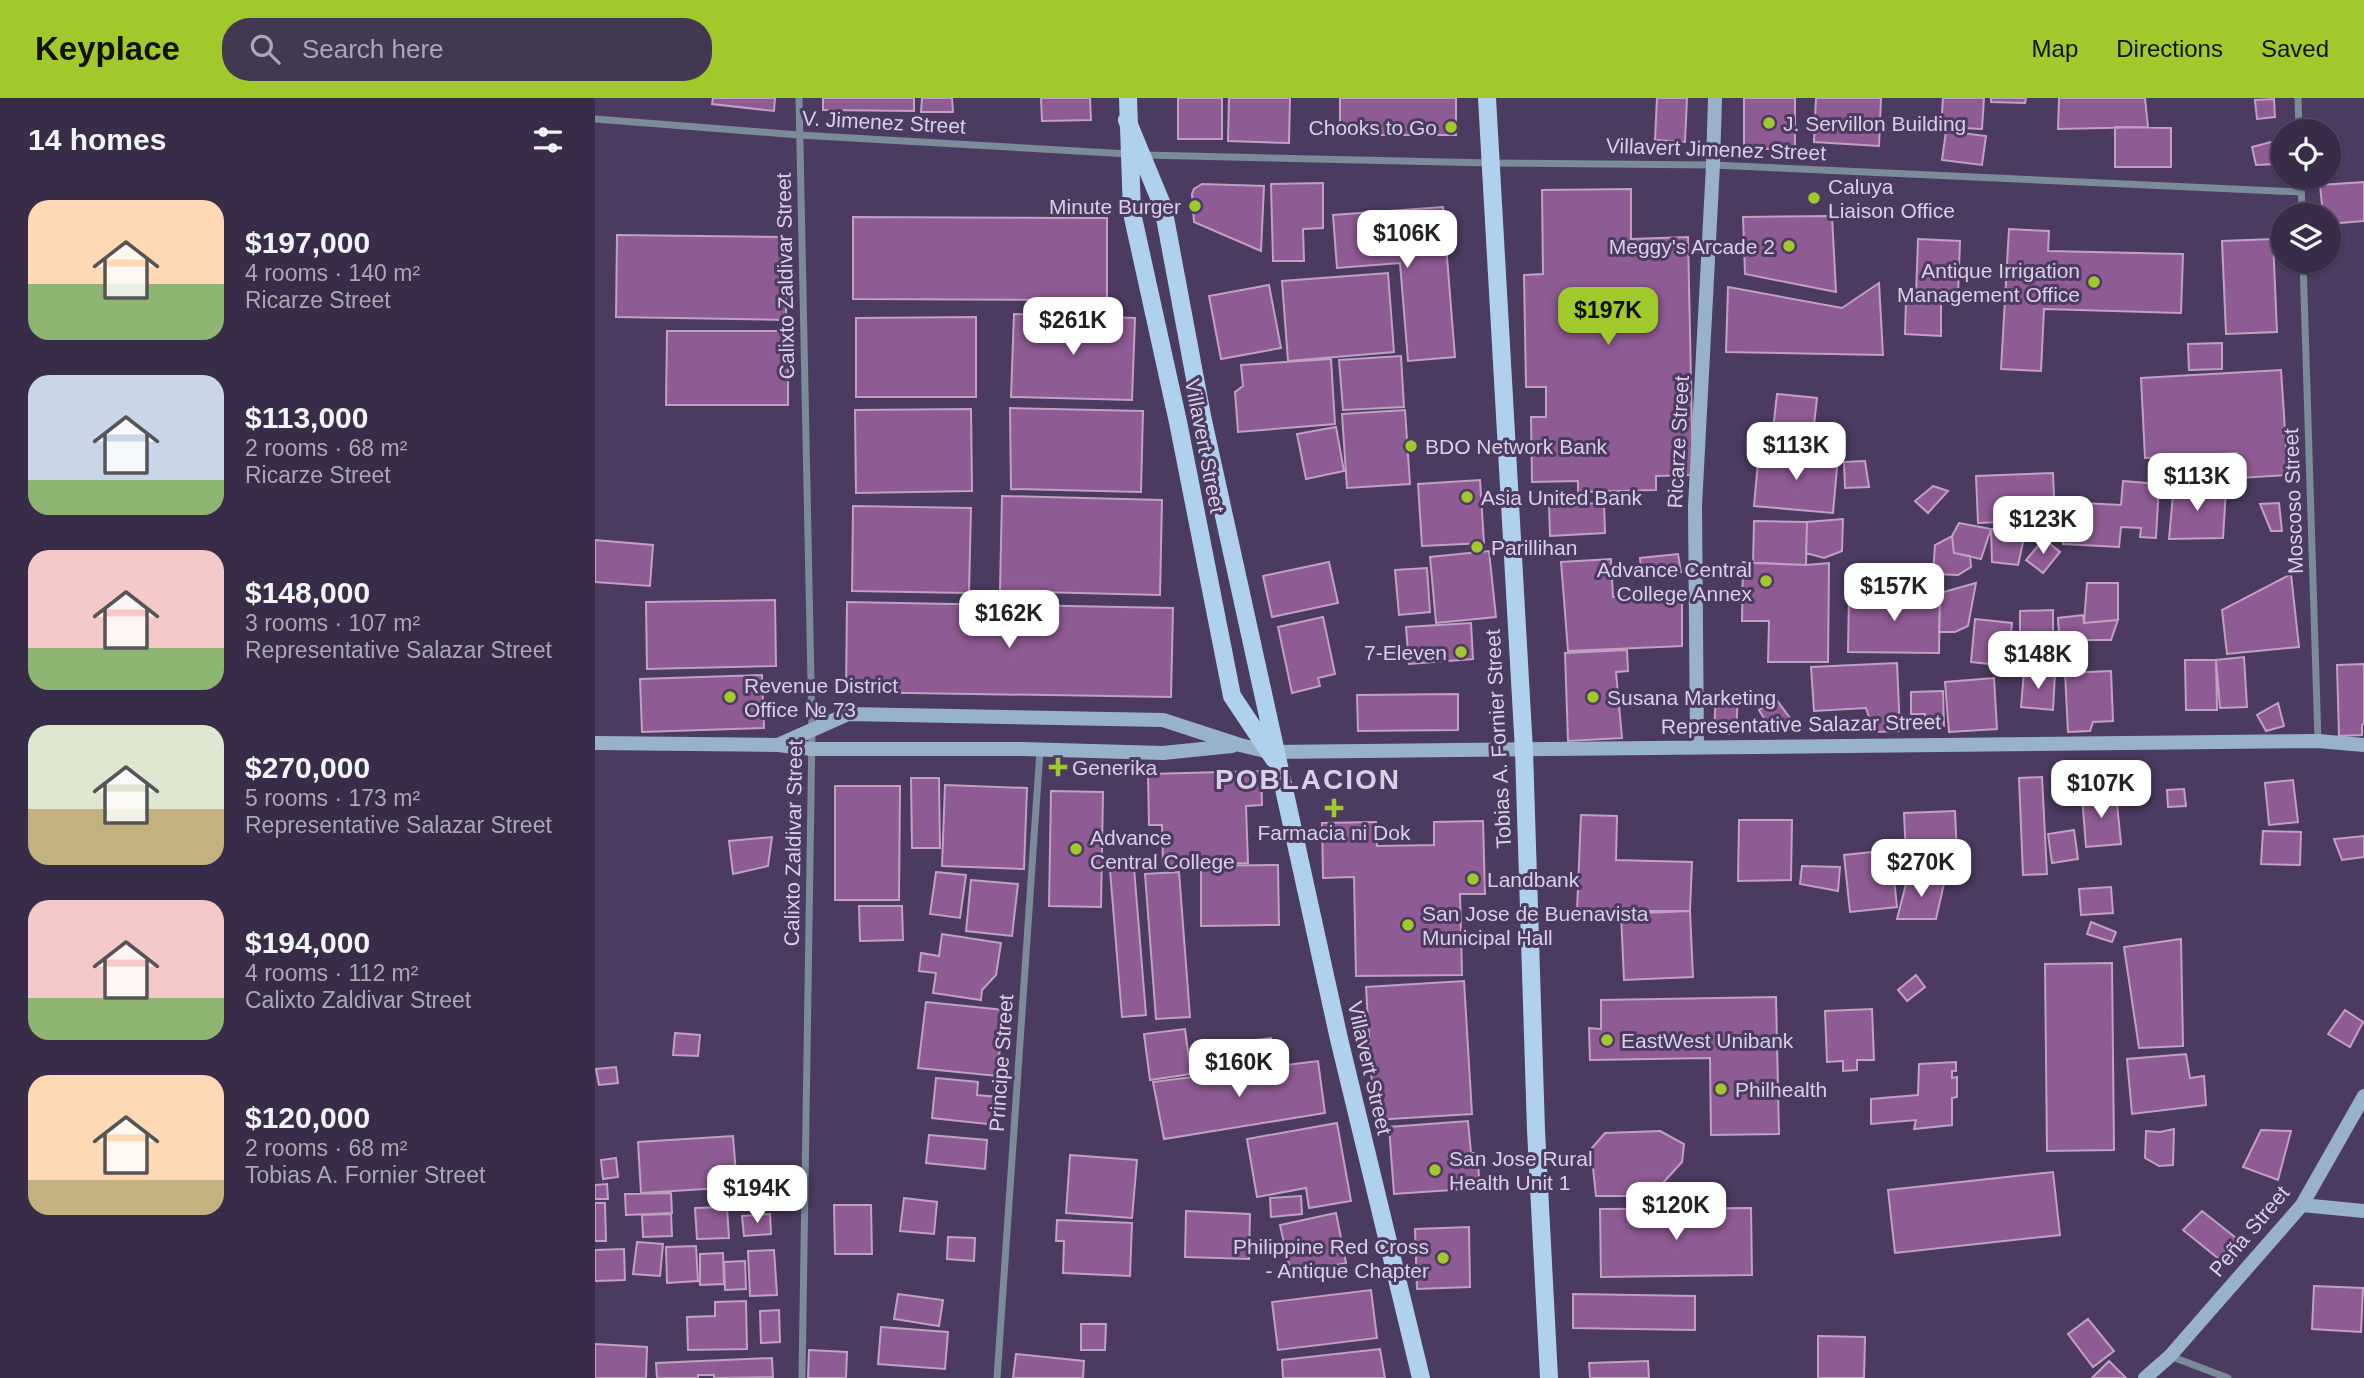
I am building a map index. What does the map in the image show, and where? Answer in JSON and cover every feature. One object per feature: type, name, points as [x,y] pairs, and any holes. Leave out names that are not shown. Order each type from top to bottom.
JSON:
[{"type":"main road","name":"Villavert Street","points":[[1128,98],[1127,120],[1135,154],[1163,207],[1202,416],[1275,757],[1339,1039],[1421,1378]]},
{"type":"main road","name":"Tobias A. Fornier Street","points":[[1487,98],[1524,751],[1536,1130],[1549,1378]]},
{"type":"main road","name":"Villavert Street","points":[[1135,154],[1132,213],[1178,422],[1231,696],[1275,757]]},
{"type":"street","name":"Calixto Zaldivar Street","points":[[799,98],[812,730],[802,1378]]},
{"type":"street","name":"Ricarze Street","points":[[1697,746],[1695,506],[1715,98]]},
{"type":"street","points":[[2298,98],[2299,119]]},
{"type":"street","name":"V. Jimenez Street","points":[[595,119],[799,135],[1135,154]]},
{"type":"street","name":"Villavert Jimenez Street","points":[[1135,154],[1490,163],[1713,164],[2301,192]]},
{"type":"street","points":[[2301,192],[2301,203]]},
{"type":"street","name":"Moscoso Street","points":[[2303,273],[2318,741]]},
{"type":"street","name":"Representative Salazar Street","points":[[778,745],[848,714],[1163,720],[1275,757],[1697,746],[2318,741],[2364,745]]},
{"type":"street","name":"Representative Salazar Street","points":[[595,743],[778,745],[812,749],[1163,752],[1240,745]]},
{"type":"street","name":"Principe Street","points":[[997,1378],[1040,750]]},
{"type":"street","name":"Peña Street","points":[[2145,1378],[2170,1356],[2302,1205],[2364,1096]]},
{"type":"street","points":[[2302,1205],[2364,1211]]},
{"type":"street","points":[[2170,1356],[2228,1378]]},
{"type":"building","points":[[713,98],[775,98],[774,111],[712,104]]},
{"type":"building","points":[[823,98],[914,98],[914,111],[823,110]]},
{"type":"building","points":[[922,98],[952,98],[953,112],[921,112]]},
{"type":"building","points":[[1041,98],[1090,98],[1091,120],[1042,121]]},
{"type":"building","points":[[1178,98],[1222,98],[1222,139],[1178,139]]},
{"type":"building","points":[[1229,98],[1290,98],[1289,143],[1228,141]]},
{"type":"building","points":[[1340,98],[1456,98],[1456,135],[1340,135]]},
{"type":"building","points":[[1657,98],[1687,98],[1685,142],[1655,140]]},
{"type":"building","name":"J. Servillon Building","points":[[1744,98],[1795,98],[1795,149],[1744,149]]},
{"type":"building","points":[[1816,98],[1881,98],[1879,146],[1814,142]]},
{"type":"building","points":[[1943,98],[1984,98],[1982,129],[1941,127]]},
{"type":"building","points":[[1991,98],[2026,98],[2025,103],[1991,102]]},
{"type":"building","points":[[2059,98],[2145,98],[2148,127],[2058,129]]},
{"type":"building","points":[[2274,99],[2275,117],[2257,119],[2255,100]]},
{"type":"building","points":[[2115,127],[2171,128],[2171,167],[2115,167]]},
{"type":"building","points":[[1946,131],[1986,136],[1982,165],[1942,160]]},
{"type":"building","points":[[2271,142],[2271,164],[2256,165],[2252,147]]},
{"type":"building","points":[[2364,182],[2364,221],[2341,223],[2341,203],[2322,203],[2320,189],[2341,189],[2341,184]]},
{"type":"building","points":[[1323,183],[1323,228],[1303,229],[1304,261],[1273,261],[1271,184]]},
{"type":"building","points":[[1202,184],[1264,186],[1261,251],[1194,222],[1192,194],[1194,189]]},
{"type":"building","points":[[1631,189],[1631,239],[1688,237],[1693,475],[1656,476],[1656,490],[1578,492],[1578,481],[1532,482],[1531,417],[1546,417],[1546,387],[1526,387],[1524,275],[1543,274],[1542,190]]},
{"type":"building","points":[[1443,207],[1455,357],[1408,361],[1400,263],[1337,268],[1333,215]]},
{"type":"building","name":"Meggy's Arcade 2","points":[[1832,216],[1836,292],[1745,274],[1743,217]]},
{"type":"building","points":[[853,217],[1107,218],[1107,300],[853,299]]},
{"type":"building","name":"Antique Irrigation Management Office","points":[[2009,229],[2049,231],[2048,251],[2183,254],[2181,313],[2044,309],[2041,371],[2001,369]]},
{"type":"building","points":[[617,235],[787,237],[786,320],[616,317]]},
{"type":"building","points":[[1918,239],[1960,241],[1958,297],[1916,295]]},
{"type":"building","points":[[2271,239],[2271,273],[2274,273],[2277,332],[2226,334],[2222,241]]},
{"type":"building","points":[[1388,273],[1394,352],[1288,361],[1282,281]]},
{"type":"building","points":[[1879,283],[1883,355],[1726,352],[1728,287],[1842,308]]},
{"type":"building","points":[[1269,285],[1281,348],[1221,359],[1209,296]]},
{"type":"building","points":[[1906,300],[1941,301],[1941,336],[1905,334]]},
{"type":"building","points":[[1014,314],[1135,318],[1132,400],[1011,397]]},
{"type":"building","points":[[976,317],[976,397],[856,397],[856,318]]},
{"type":"building","points":[[667,331],[788,331],[788,405],[666,405]]},
{"type":"building","points":[[2222,343],[2222,369],[2189,370],[2188,344]]},
{"type":"building","points":[[1401,356],[1404,407],[1343,410],[1339,360]]},
{"type":"building","points":[[1331,359],[1335,424],[1238,432],[1235,392],[1243,386],[1241,365]]},
{"type":"building","points":[[2281,370],[2288,475],[2239,478],[2237,453],[2145,458],[2141,378]]},
{"type":"building","points":[[1777,394],[1817,398],[1813,434],[1773,430]]},
{"type":"building","points":[[1010,408],[1143,411],[1141,492],[1011,489]]},
{"type":"building","points":[[971,409],[972,491],[856,493],[855,410]]},
{"type":"building","points":[[1405,410],[1410,484],[1347,488],[1342,414]]},
{"type":"building","points":[[1336,427],[1344,471],[1306,479],[1297,434]]},
{"type":"building","points":[[1759,451],[1838,457],[1833,513],[1754,506]]},
{"type":"building","points":[[1865,461],[1869,487],[1845,488],[1844,462]]},
{"type":"building","points":[[2185,461],[2223,462],[2222,479],[2185,479]]},
{"type":"building","points":[[2053,473],[2055,520],[1978,523],[1976,476]]},
{"type":"building","points":[[1480,480],[1484,543],[1422,546],[1418,484]]},
{"type":"building","points":[[2123,481],[2159,484],[2156,538],[2140,537],[2141,528],[2121,527],[2119,547],[2063,544],[2065,502],[2121,505]]},
{"type":"building","points":[[2174,484],[2226,489],[2223,538],[2169,539]]},
{"type":"building","points":[[1933,486],[1948,491],[1928,513],[1915,501]]},
{"type":"building","points":[[1002,496],[1162,500],[1160,595],[1000,591]]},
{"type":"building","points":[[1604,503],[1605,533],[1550,536],[1549,505]]},
{"type":"building","points":[[2279,503],[2282,531],[2271,531],[2260,504]]},
{"type":"building","points":[[853,506],[971,508],[969,593],[852,591]]},
{"type":"building","points":[[1843,519],[1842,551],[1824,558],[1806,553],[1807,522]]},
{"type":"building","points":[[1754,521],[1807,522],[1806,565],[1753,563]]},
{"type":"building","points":[[1959,523],[1991,529],[1981,559],[1954,553],[1952,536]]},
{"type":"building","points":[[1991,529],[2026,529],[2018,565],[1992,562]]},
{"type":"building","points":[[1952,536],[1954,553],[1970,556],[1971,567],[1958,575],[1933,574],[1935,545]]},
{"type":"building","points":[[2044,539],[2060,552],[2043,573],[2026,560]]},
{"type":"building","points":[[595,540],[653,545],[650,586],[595,582]]},
{"type":"building","points":[[1489,551],[1496,617],[1436,623],[1430,557]]},
{"type":"building","points":[[1678,554],[1681,572],[1642,576],[1640,558]]},
{"type":"building","points":[[1611,559],[1613,597],[1682,595],[1682,646],[1568,651],[1561,562]]},
{"type":"building","points":[[1329,562],[1338,603],[1272,617],[1263,576]]},
{"type":"building","points":[[1743,562],[1806,565],[1829,563],[1828,662],[1768,662],[1769,621],[1742,621]]},
{"type":"building","points":[[1427,568],[1430,612],[1399,615],[1395,570]]},
{"type":"building","points":[[2291,574],[2299,647],[2227,654],[2222,610]]},
{"type":"building","points":[[1976,583],[1968,626],[1955,632],[1939,632],[1940,593]]},
{"type":"building","points":[[2087,583],[2118,583],[2118,620],[2084,623]]},
{"type":"building","points":[[1849,593],[1940,593],[1939,653],[1848,652]]},
{"type":"building","points":[[775,600],[776,666],[647,669],[646,602]]},
{"type":"building","points":[[847,602],[1173,608],[1171,697],[846,692]]},
{"type":"building","points":[[2053,610],[2053,650],[2020,650],[2020,611]]},
{"type":"building","points":[[2083,615],[2084,623],[2118,620],[2111,640],[2080,640],[2059,634],[2058,618]]},
{"type":"building","points":[[1323,617],[1335,674],[1318,678],[1320,686],[1292,693],[1278,627]]},
{"type":"building","points":[[1975,619],[2012,623],[2008,666],[1971,662]]},
{"type":"building","points":[[1471,623],[1473,659],[1409,664],[1406,627]]},
{"type":"building","points":[[1627,650],[1628,671],[1616,672],[1622,738],[1568,741],[1565,653]]},
{"type":"building","points":[[2244,657],[2247,707],[2220,708],[2216,660]]},
{"type":"building","points":[[2185,660],[2216,660],[2217,710],[2186,710]]},
{"type":"building","points":[[1897,663],[1900,731],[1874,732],[1866,708],[1814,711],[1811,667]]},
{"type":"building","points":[[2364,664],[2362,735],[2339,736],[2337,665]]},
{"type":"building","points":[[2024,671],[2055,674],[2053,710],[2021,707]]},
{"type":"building","points":[[2111,671],[2113,721],[2093,722],[2090,731],[2068,732],[2065,673]]},
{"type":"building","points":[[762,675],[764,728],[642,732],[640,679]]},
{"type":"building","points":[[1994,678],[1997,729],[1949,732],[1945,682]]},
{"type":"building","points":[[1943,691],[1944,726],[1925,726],[1925,714],[1911,714],[1911,692]]},
{"type":"building","points":[[1716,693],[1738,694],[1736,734],[1714,733]]},
{"type":"building","points":[[1458,694],[1458,730],[1358,731],[1357,695]]},
{"type":"building","points":[[1776,699],[1790,718],[1772,731],[1759,710]]},
{"type":"building","points":[[2278,703],[2284,726],[2266,731],[2257,715]]},
{"type":"building","points":[[1261,771],[1262,805],[1246,806],[1248,863],[1163,865],[1162,825],[1149,825],[1148,774]]},
{"type":"building","points":[[2042,777],[2047,874],[2023,875],[2019,778]]},
{"type":"building","points":[[911,778],[939,778],[940,848],[912,848]]},
{"type":"building","points":[[2293,780],[2298,822],[2269,825],[2265,783]]},
{"type":"building","points":[[945,785],[1027,788],[1024,869],[942,866]]},
{"type":"building","points":[[835,786],[900,786],[899,900],[835,900]]},
{"type":"building","points":[[2184,789],[2186,806],[2168,807],[2167,790]]},
{"type":"building","name":"Advance Central College","points":[[1051,791],[1103,792],[1101,907],[1049,906]]},
{"type":"building","points":[[2116,793],[2121,844],[2086,847],[2082,796]]},
{"type":"building","points":[[1955,811],[1958,878],[1907,880],[1904,813]]},
{"type":"building","points":[[1581,815],[1617,816],[1616,860],[1692,862],[1690,911],[1577,911]]},
{"type":"building","points":[[1739,820],[1792,820],[1791,880],[1738,881]]},
{"type":"building","name":"San Jose de Buenavista Municipal Hall","points":[[1483,821],[1485,894],[1460,894],[1462,975],[1356,976],[1354,877],[1323,878],[1322,823],[1376,822],[1377,846],[1434,845],[1434,822]]},
{"type":"building","points":[[2074,830],[2078,859],[2052,863],[2048,834]]},
{"type":"building","points":[[2263,831],[2301,832],[2300,865],[2261,864]]},
{"type":"building","points":[[2364,836],[2364,857],[2342,860],[2334,839]]},
{"type":"building","points":[[772,837],[768,866],[733,874],[729,841]]},
{"type":"building","points":[[1891,850],[1897,907],[1850,912],[1844,855]]},
{"type":"building","points":[[1278,865],[1279,925],[1201,926],[1201,866]]},
{"type":"building","points":[[1802,866],[1840,867],[1838,891],[1800,884]]},
{"type":"building","points":[[1134,868],[1146,1015],[1122,1017],[1110,870]]},
{"type":"building","points":[[936,872],[966,875],[960,918],[930,914]]},
{"type":"building","points":[[1179,872],[1190,1017],[1156,1019],[1145,874]]},
{"type":"building","points":[[1945,879],[1936,919],[1897,919],[1907,880]]},
{"type":"building","points":[[971,880],[1018,884],[1012,936],[966,931]]},
{"type":"building","points":[[2111,887],[2113,913],[2081,915],[2079,889]]},
{"type":"building","points":[[859,906],[902,906],[903,940],[860,941]]},
{"type":"building","points":[[1690,911],[1693,977],[1624,980],[1621,914]]},
{"type":"building","points":[[2091,922],[2116,932],[2112,942],[2087,934]]},
{"type":"building","points":[[942,934],[1001,943],[996,975],[982,990],[981,1000],[933,993],[936,973],[919,971],[921,953],[939,956]]},
{"type":"building","points":[[2181,939],[2183,1046],[2139,1048],[2124,947]]},
{"type":"building","points":[[2112,963],[2114,1150],[2047,1151],[2045,964]]},
{"type":"building","points":[[1916,975],[1925,987],[1907,1001],[1898,990]]},
{"type":"building","points":[[1464,981],[1472,1114],[1374,1120],[1366,987]]},
{"type":"building","points":[[1776,997],[1779,1134],[1711,1135],[1710,1058],[1590,1060],[1589,1028],[1601,1029],[1601,1000]]},
{"type":"building","points":[[926,1002],[1004,1010],[997,1076],[918,1068]]},
{"type":"building","points":[[1872,1009],[1874,1060],[1857,1060],[1857,1070],[1843,1071],[1843,1061],[1827,1062],[1825,1011]]},
{"type":"building","points":[[2345,1010],[2363,1022],[2350,1047],[2328,1034]]},
{"type":"building","points":[[1185,1029],[1191,1074],[1150,1080],[1144,1034]]},
{"type":"building","points":[[675,1033],[700,1035],[698,1056],[673,1055]]},
{"type":"building","points":[[1271,1038],[1274,1066],[1218,1072],[1215,1045]]},
{"type":"building","points":[[2186,1054],[2190,1078],[2204,1076],[2206,1105],[2132,1114],[2127,1059]]},
{"type":"building","points":[[1318,1061],[1325,1113],[1164,1139],[1153,1082]]},
{"type":"building","points":[[1956,1062],[1956,1071],[1952,1071],[1952,1078],[1957,1077],[1957,1097],[1952,1098],[1952,1125],[1914,1129],[1916,1120],[1871,1124],[1871,1099],[1918,1095],[1919,1064]]},
{"type":"building","points":[[616,1067],[618,1083],[599,1085],[596,1069]]},
{"type":"building","points":[[936,1078],[978,1082],[977,1095],[999,1097],[996,1125],[932,1118]]},
{"type":"building","name":"San Jose Rural Health Unit 1","points":[[1468,1121],[1471,1153],[1477,1153],[1480,1188],[1394,1194],[1389,1127]]},
{"type":"building","points":[[1337,1123],[1351,1201],[1309,1208],[1306,1188],[1257,1197],[1247,1139]]},
{"type":"building","points":[[2174,1129],[2173,1165],[2159,1166],[2145,1158],[2146,1131]]},
{"type":"building","points":[[2261,1130],[2291,1131],[2278,1180],[2243,1167]]},
{"type":"building","points":[[1660,1131],[1684,1144],[1682,1162],[1651,1196],[1596,1196],[1591,1149],[1605,1133]]},
{"type":"building","points":[[929,1135],[987,1140],[985,1169],[926,1163]]},
{"type":"building","points":[[733,1136],[737,1187],[641,1193],[638,1142]]},
{"type":"building","points":[[1070,1155],[1137,1160],[1132,1218],[1066,1213]]},
{"type":"building","points":[[616,1158],[618,1177],[603,1179],[601,1160]]},
{"type":"building","points":[[2053,1172],[2060,1235],[1895,1253],[1888,1190]]},
{"type":"building","points":[[607,1184],[608,1199],[595,1199],[595,1185]]},
{"type":"building","points":[[671,1193],[672,1213],[626,1215],[625,1194]]},
{"type":"building","points":[[1301,1196],[1302,1214],[1271,1217],[1270,1198]]},
{"type":"building","points":[[904,1198],[937,1202],[934,1234],[900,1231]]},
{"type":"building","points":[[595,1203],[605,1203],[606,1241],[595,1241]]},
{"type":"building","points":[[834,1205],[871,1205],[872,1254],[835,1254]]},
{"type":"building","points":[[727,1207],[729,1238],[697,1239],[695,1208]]},
{"type":"building","points":[[1751,1208],[1752,1275],[1601,1277],[1600,1209]]},
{"type":"building","points":[[1186,1211],[1250,1214],[1249,1259],[1185,1257]]},
{"type":"building","points":[[2202,1211],[2236,1238],[2219,1259],[2183,1230]]},
{"type":"building","points":[[1336,1213],[1346,1263],[1291,1275],[1280,1225]]},
{"type":"building","points":[[671,1214],[672,1236],[643,1237],[642,1215]]},
{"type":"building","points":[[770,1214],[771,1234],[744,1236],[742,1216]]},
{"type":"building","points":[[1057,1220],[1132,1223],[1130,1276],[1063,1273],[1064,1241],[1056,1241]]},
{"type":"building","name":"Philippine Red Cross - Antique Chapter","points":[[1469,1227],[1470,1287],[1417,1289],[1415,1229]]},
{"type":"building","points":[[948,1237],[975,1238],[974,1261],[947,1259]]},
{"type":"building","points":[[637,1242],[663,1244],[660,1276],[633,1274]]},
{"type":"building","points":[[696,1246],[698,1281],[667,1283],[666,1247]]},
{"type":"building","points":[[624,1249],[625,1280],[595,1281],[595,1250]]},
{"type":"building","points":[[774,1250],[777,1295],[750,1296],[748,1251]]},
{"type":"building","points":[[723,1253],[724,1284],[700,1285],[700,1254]]},
{"type":"building","points":[[745,1261],[746,1289],[725,1290],[724,1262]]},
{"type":"building","points":[[2314,1286],[2363,1288],[2361,1332],[2312,1329]]},
{"type":"building","points":[[1371,1290],[1377,1338],[1278,1350],[1272,1302]]},
{"type":"building","points":[[898,1294],[943,1300],[939,1326],[894,1319]]},
{"type":"building","points":[[1573,1294],[1695,1296],[1695,1330],[1573,1328]]},
{"type":"building","points":[[746,1301],[747,1349],[688,1350],[687,1317],[715,1316],[715,1302]]},
{"type":"building","points":[[779,1310],[780,1342],[761,1343],[760,1311]]},
{"type":"building","points":[[2088,1319],[2114,1351],[2093,1367],[2068,1334]]},
{"type":"building","points":[[1081,1324],[1106,1324],[1105,1350],[1081,1350]]},
{"type":"building","points":[[881,1327],[948,1332],[945,1369],[878,1364]]},
{"type":"building","points":[[1818,1336],[1865,1337],[1864,1378],[1818,1378]]},
{"type":"building","points":[[595,1344],[647,1347],[646,1378],[595,1378]]},
{"type":"building","points":[[1380,1349],[1385,1378],[1283,1378],[1282,1360]]},
{"type":"building","points":[[809,1350],[847,1352],[846,1378],[808,1378]]},
{"type":"building","points":[[1016,1354],[1084,1361],[1083,1378],[1013,1378]]},
{"type":"building","points":[[772,1358],[773,1377],[714,1378],[714,1375],[698,1375],[698,1378],[657,1378],[656,1363]]},
{"type":"building","points":[[1648,1361],[1649,1378],[1590,1378],[1589,1363]]},
{"type":"building","points":[[2109,1361],[2126,1378],[2092,1378]]},
{"type":"place","name":"J. Servillon Building","points":[[1769,123]]},
{"type":"place","name":"Chooks to Go","points":[[1451,127]]},
{"type":"place","name":"Caluya Liaison Office","points":[[1814,198]]},
{"type":"place","name":"Minute Burger","points":[[1195,206]]},
{"type":"place","name":"Meggy's Arcade 2","points":[[1789,246]]},
{"type":"place","name":"Antique Irrigation Management Office","points":[[2094,282]]},
{"type":"place","name":"BDO Network Bank","points":[[1411,446]]},
{"type":"place","name":"Asia United Bank","points":[[1467,497]]},
{"type":"place","name":"Parillihan","points":[[1477,547]]},
{"type":"place","name":"Advance Central College Annex","points":[[1766,581]]},
{"type":"place","name":"7-Eleven","points":[[1461,652]]},
{"type":"place","name":"Revenue District Office № 73","points":[[730,697]]},
{"type":"place","name":"Susana Marketing","points":[[1593,697]]},
{"type":"place","name":"Generika","points":[[1058,767]]},
{"type":"place","name":"Farmacia ni Dok","points":[[1334,808]]},
{"type":"place","name":"Advance Central College","points":[[1076,849]]},
{"type":"place","name":"Landbank","points":[[1473,879]]},
{"type":"place","name":"San Jose de Buenavista Municipal Hall","points":[[1408,925]]},
{"type":"place","name":"EastWest Unibank","points":[[1607,1040]]},
{"type":"place","name":"Philhealth","points":[[1721,1089]]},
{"type":"place","name":"San Jose Rural Health Unit 1","points":[[1435,1170]]},
{"type":"place","name":"Philippine Red Cross - Antique Chapter","points":[[1443,1258]]},
{"type":"district","name":"POBLACION","points":[[1308,779]]}]
